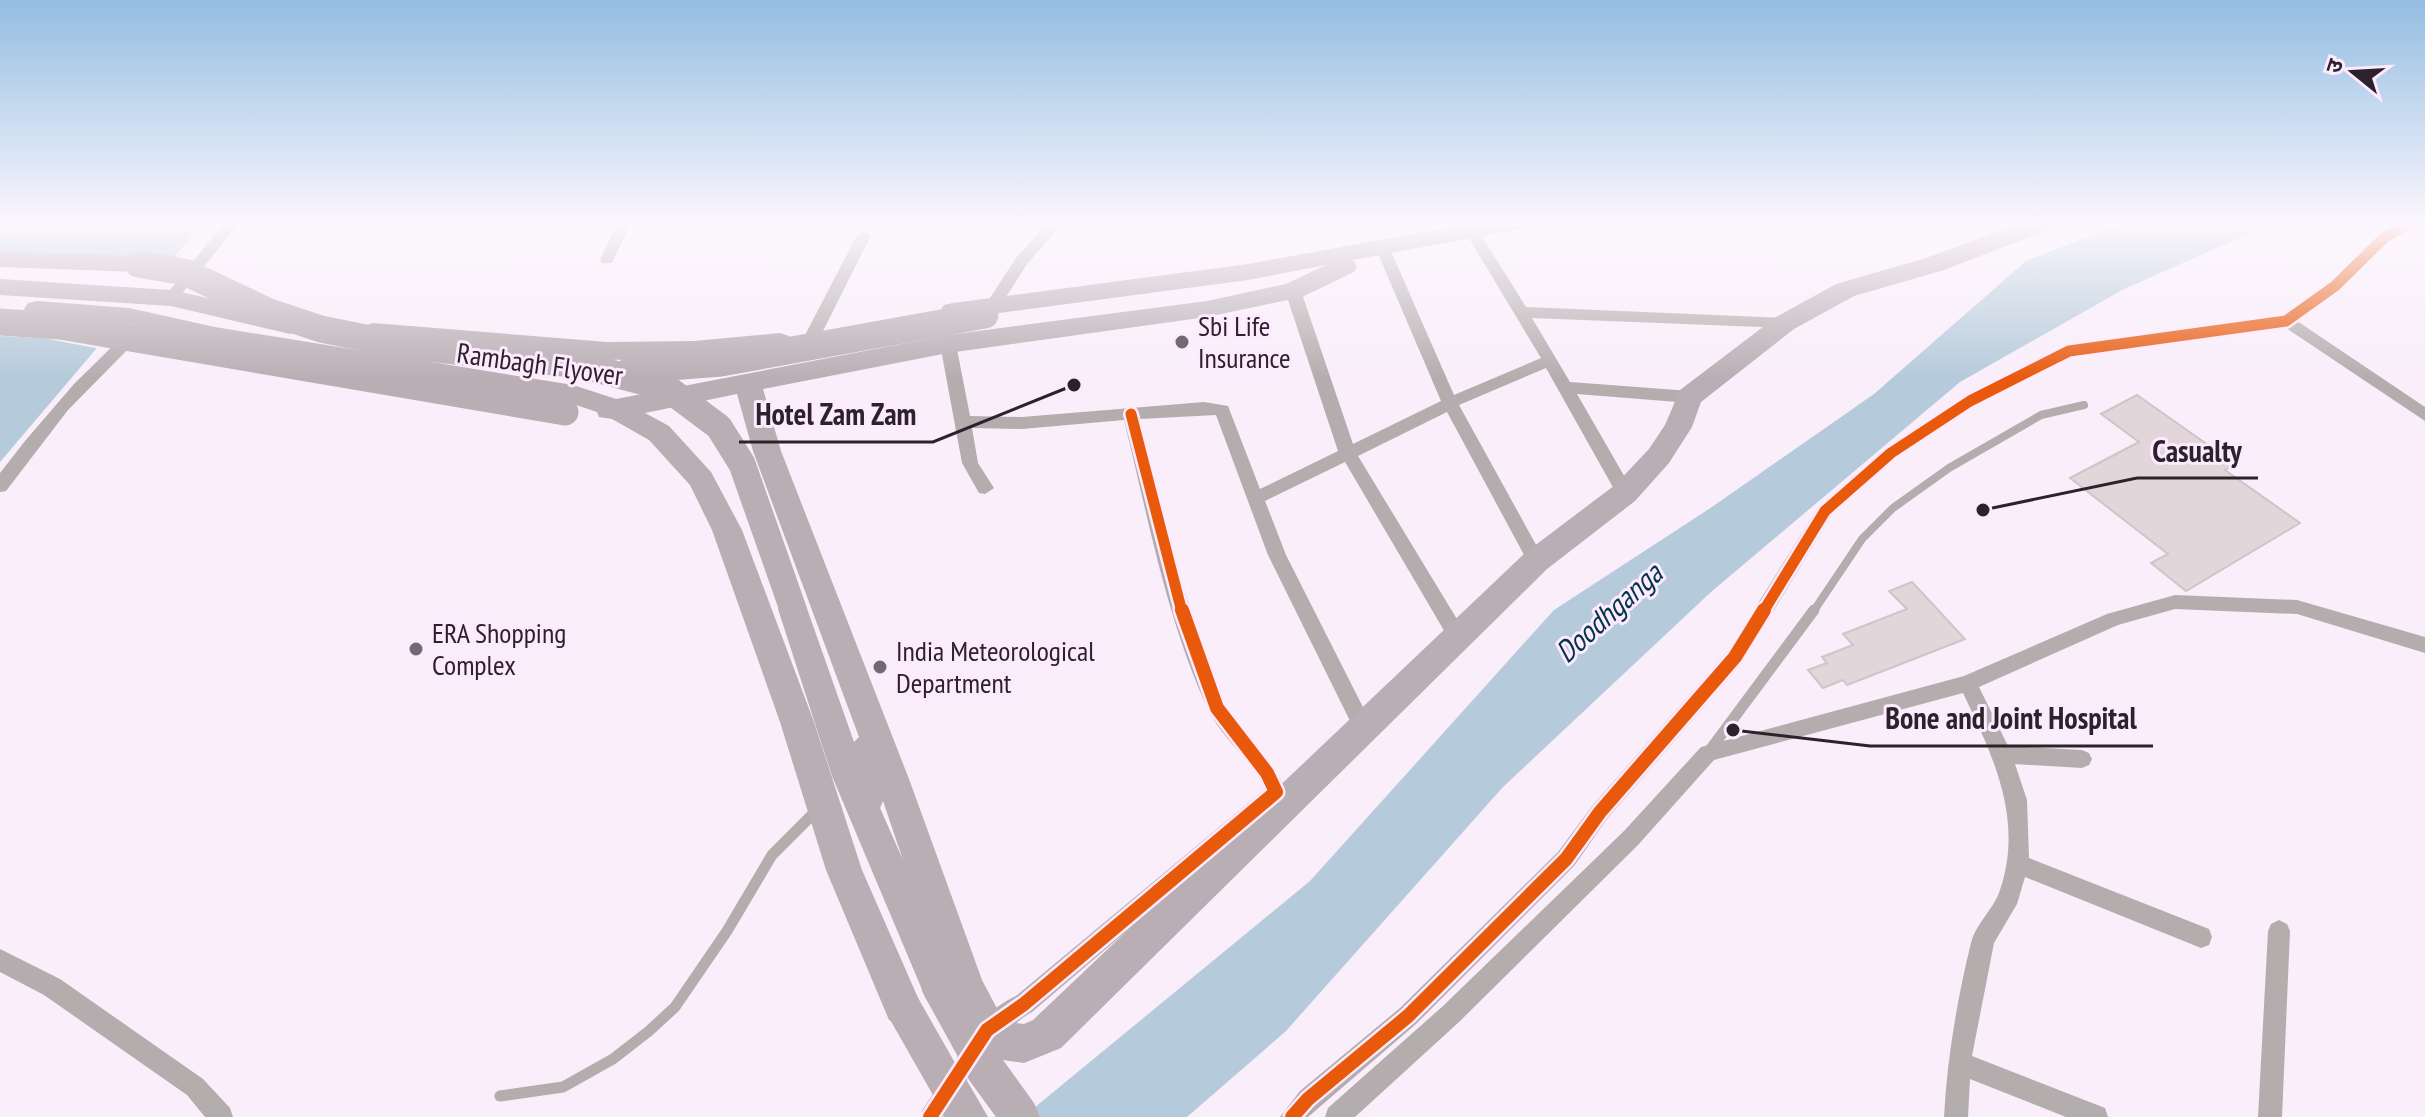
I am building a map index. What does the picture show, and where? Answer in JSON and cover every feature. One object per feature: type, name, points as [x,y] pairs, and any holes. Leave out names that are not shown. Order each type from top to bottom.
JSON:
[{"type":"main road","name":"Rambagh Flyover","points":[[189,274],[267,311],[321,329],[400,345],[616,372],[667,388],[719,427],[731,444],[753,494],[856,792],[939,986],[983,1066],[1020,1117]]},
{"type":"main road","points":[[0,287],[284,325],[418,333],[606,351],[673,352],[812,337],[1233,274]]},
{"type":"main road","name":"Rambagh Flyover","points":[[0,322],[60,326],[584,414],[948,344],[1207,309],[1293,291],[1329,274]]},
{"type":"main road","points":[[742,385],[892,779],[983,1038],[1024,1044],[1047,1034],[1456,634],[1536,561],[1625,493],[1659,456],[1678,427],[1690,397],[1785,323],[1845,290],[1900,274]]},
{"type":"main road","points":[[0,307],[149,307],[215,336],[573,394],[616,409],[659,433],[701,479],[727,530],[797,722],[844,870],[903,1007],[960,1105]]},
{"type":"main road","points":[[616,372],[721,363],[990,309]]},
{"type":"main road","points":[[849,330],[860,362]]},
{"type":"main road","points":[[742,385],[739,413],[876,769],[856,792]]},
{"type":"street","points":[[0,486],[35,437],[181,274]]},
{"type":"street","points":[[812,337],[844,274]]},
{"type":"street","points":[[990,309],[1013,274]]},
{"type":"street","points":[[1394,274],[1450,403],[1536,561]]},
{"type":"street","points":[[1497,274],[1625,493]]},
{"type":"street","points":[[1292,1117],[1308,1099],[1408,1016],[1566,859],[1600,812],[1735,657],[1825,511],[1891,453],[1970,401],[2069,351],[2286,321],[2347,274]]},
{"type":"street","points":[[1293,291],[1347,452],[1456,634]]},
{"type":"street","points":[[1520,312],[1785,323]]},
{"type":"street","points":[[2286,321],[2425,415]]},
{"type":"street","points":[[948,344],[970,463],[985,488]]},
{"type":"street","points":[[1257,498],[1450,403],[1550,360]]},
{"type":"street","points":[[1563,387],[1690,397]]},
{"type":"street","points":[[962,422],[1022,423],[1204,408],[1222,410],[1277,555],[1362,725]]},
{"type":"street","points":[[983,1038],[1276,792],[1270,778],[1232,733],[1216,706],[1178,606],[1131,414]]},
{"type":"street","points":[[1337,1117],[1451,1014],[1631,838],[1708,753],[1968,683],[2114,619],[2175,602],[2297,607],[2425,645]]},
{"type":"street","points":[[1956,1117],[1959,1063],[1983,940],[2009,897],[2018,864],[2020,834],[2017,800],[2002,754],[1968,683]]},
{"type":"street","points":[[2002,754],[2082,759]]},
{"type":"street","points":[[2018,864],[2201,937]]},
{"type":"street","points":[[2270,1117],[2279,931]]},
{"type":"street","points":[[0,960],[52,987],[195,1087],[221,1117]]},
{"type":"street","points":[[1959,1063],[2096,1117]]},
{"type":"lane","points":[[1708,753],[1807,621],[1862,539],[1893,508],[1949,468],[2041,415],[2084,405]]},
{"type":"lane","points":[[500,1096],[563,1087],[613,1059],[649,1031],[675,1007],[727,931],[772,855],[823,803]]},
{"type":"water","points":[[0,274],[160,274],[0,462]]},
{"type":"water","name":"Doodhganga","points":[[2011,274],[2158,274],[2124,289],[1960,382],[1711,592],[1503,787],[1286,1031],[1187,1117],[1023,1117],[1310,881],[1554,610],[1712,507],[1874,394]]},
{"type":"pier","points":[[0,274],[166,274],[101,349],[43,338],[0,336]]},
{"type":"building","points":[[2137,395],[2235,464],[2225,470],[2300,523],[2186,591],[2151,563],[2168,554],[2070,478],[2139,442],[2101,414]]},
{"type":"building","points":[[1912,582],[1965,639],[1847,685],[1843,680],[1823,688],[1808,670],[1827,663],[1822,657],[1853,645],[1843,634],[1907,609],[1889,591]]},
{"type":"tunnel","points":[[930,1117],[977,1046]]},
{"type":"cycle path","points":[[1292,1117],[1308,1099],[1408,1016],[1566,859],[1600,812],[1735,657],[1825,511],[1891,453],[1970,401],[2069,351],[2286,321],[2347,274]]},
{"type":"cycle path","points":[[930,1117],[987,1030],[1024,1004],[1276,792],[1267,773],[1223,718],[1203,672],[1168,563],[1131,414]]},
{"type":"place","name":"Sbi Life Insurance","points":[[1182,342]]},
{"type":"place","name":"Hotel Zam Zam","points":[[1074,385]]},
{"type":"place","name":"Casualty","points":[[1983,510]]},
{"type":"place","name":"ERA Shopping Complex","points":[[416,649]]},
{"type":"place","name":"India Meteorological Department","points":[[880,667]]},
{"type":"place","name":"Bone and Joint Hospital","points":[[1733,730]]}]
